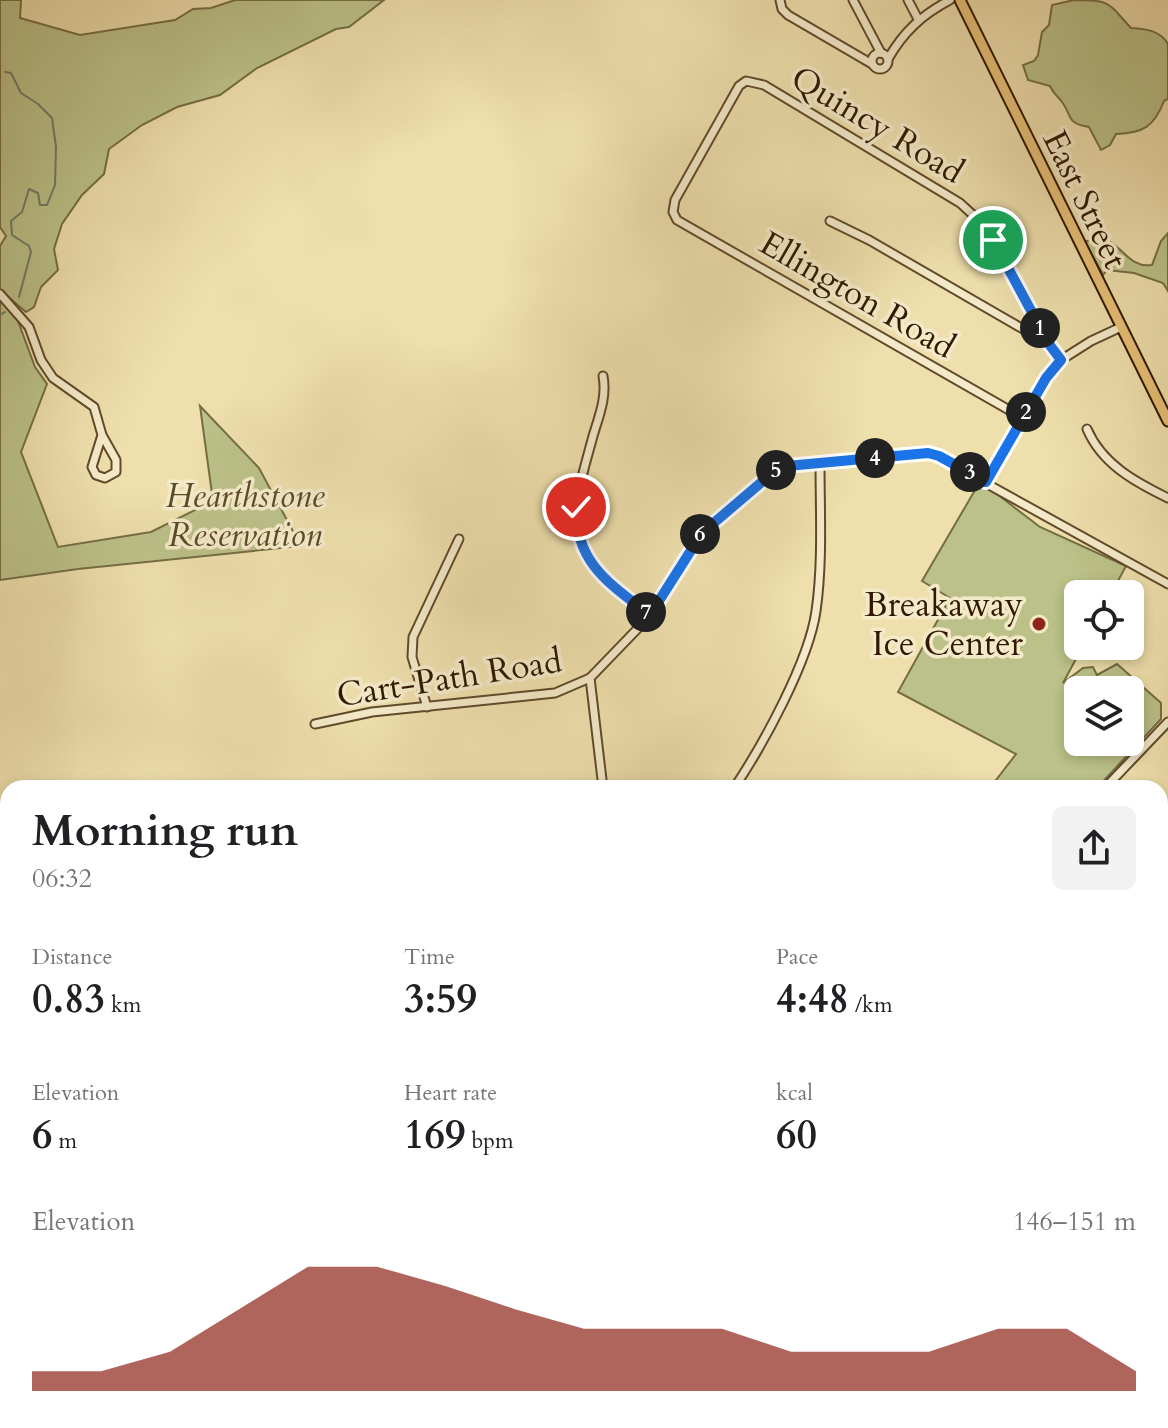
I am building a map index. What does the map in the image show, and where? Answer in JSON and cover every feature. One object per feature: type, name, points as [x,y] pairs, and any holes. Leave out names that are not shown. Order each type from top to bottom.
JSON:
[{"type":"main road","name":"East Street","points":[[960,0],[1168,421]]},
{"type":"street","points":[[780,0],[786,14],[875,68],[883,69],[888,64],[853,0]]},
{"type":"street","points":[[908,0],[918,19]]},
{"type":"street","points":[[872,64],[874,56],[884,56],[918,19],[950,0]]},
{"type":"street","name":"Ellington Road","points":[[746,81],[739,86],[675,200],[673,212],[683,225],[1023,418]]},
{"type":"street","name":"Quincy Road","points":[[746,81],[764,85],[972,213],[993,240],[1049,344]]},
{"type":"street","points":[[830,221],[869,240],[1049,344],[1061,360]]},
{"type":"street","points":[[0,294],[29,327],[41,360],[53,378],[92,404],[100,419],[102,435],[117,465],[114,474],[105,478],[96,475],[92,467],[102,435]]},
{"type":"street","points":[[986,482],[1046,378],[1061,360],[1121,327]]},
{"type":"street","points":[[603,376],[604,399],[577,494],[577,532],[583,551],[604,580],[650,615]]},
{"type":"street","points":[[1087,429],[1092,442],[1117,469],[1168,498]]},
{"type":"street","points":[[602,780],[590,678],[650,615],[706,528],[777,469],[928,453],[939,456],[1168,584]]},
{"type":"street","points":[[738,780],[799,668],[810,637],[818,592],[820,463]]},
{"type":"street","points":[[427,707],[412,657],[413,637],[459,539]]},
{"type":"street","name":"Cart-Path Road","points":[[315,724],[372,712],[555,693],[590,678]]},
{"type":"street","points":[[1113,780],[1168,722]]},
{"type":"green space","points":[[0,0],[21,0],[20,18],[80,35],[175,20],[193,9],[211,8],[235,0],[384,0],[349,27],[336,29],[257,68],[220,95],[177,107],[142,125],[109,149],[104,174],[82,195],[62,224],[54,249],[58,270],[41,287],[34,307],[26,312],[0,290],[0,246],[6,236],[0,227]]},
{"type":"green space","points":[[1074,0],[1107,4],[1131,28],[1156,33],[1168,44],[1168,99],[1152,123],[1140,130],[1116,134],[1110,145],[1101,150],[1089,127],[1073,121],[1050,86],[1028,80],[1023,65],[1034,61],[1038,55],[1042,32],[1049,25],[1052,5]]},
{"type":"green space","points":[[1168,233],[1168,291],[1163,283],[1134,273],[1107,270],[1103,275],[1085,242],[1097,237],[1105,239],[1136,263],[1152,265],[1161,241]]},
{"type":"green space","name":"Hearthstone Reservation","points":[[0,300],[15,313],[35,367],[47,384],[21,452],[58,547],[151,532],[213,501],[200,406],[259,468],[301,546],[0,580]]},
{"type":"green space","points":[[978,485],[993,491],[1040,527],[1126,566],[1118,580],[1064,580],[1064,660],[1075,660],[1064,676],[1063,683],[1064,756],[1127,756],[1104,780],[996,780],[1016,754],[898,692],[950,598],[922,581]]},
{"type":"green space","points":[[1117,664],[1131,676],[1072,676],[1083,668],[1093,667],[1097,675]]},
{"type":"green space","points":[[1144,688],[1161,703],[1161,719],[1144,737]]},
{"type":"waterway","points":[[5,72],[11,73],[21,93],[52,118],[56,147],[55,185],[47,205],[40,205],[38,193],[29,189],[22,212],[11,221],[12,235],[29,246],[31,252],[19,297]]},
{"type":"waterway","points":[[0,315],[5,312]]},
{"type":"place","name":"Breakaway Ice Center","points":[[1039,624]]},
{"type":"route","points":[[576,507],[577,532],[590,562],[604,580],[650,615],[706,528],[781,467],[928,453],[986,482],[1046,378],[1061,360],[1049,344],[993,240]]}]
